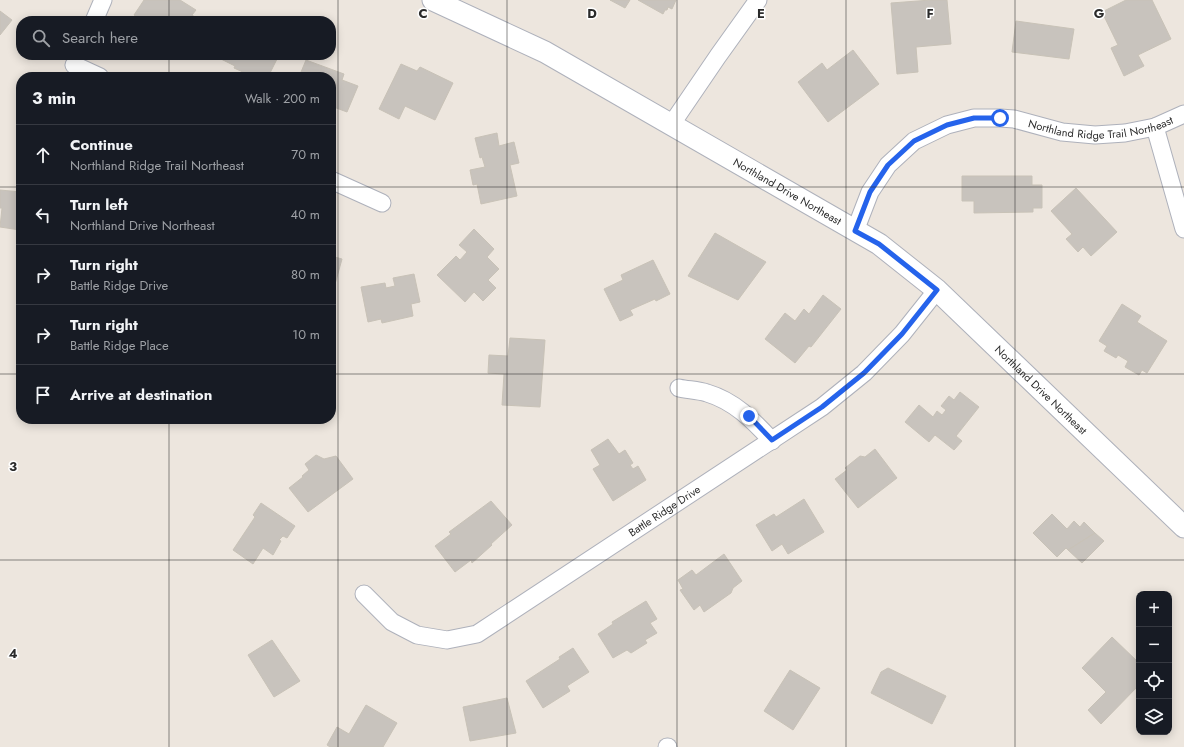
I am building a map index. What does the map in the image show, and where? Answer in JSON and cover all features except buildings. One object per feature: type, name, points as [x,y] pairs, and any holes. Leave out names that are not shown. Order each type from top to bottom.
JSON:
[{"type":"street","points":[[96,16],[103,0]]},
{"type":"street","name":"Northland Drive Northeast","points":[[433,0],[545,52],[879,244],[937,290],[1184,527]]},
{"type":"street","points":[[671,125],[758,0]]},
{"type":"street","points":[[73,66],[88,72]]},
{"type":"street","name":"Northland Ridge Trail Northeast","points":[[855,231],[870,192],[888,165],[914,141],[947,125],[974,118],[1000,118],[1014,119],[1062,132],[1095,135],[1125,133],[1155,127],[1184,114]]},
{"type":"street","points":[[1155,127],[1184,229]]},
{"type":"street","points":[[336,182],[382,203]]},
{"type":"street","name":"Battle Ridge Drive","points":[[364,594],[392,622],[417,635],[447,640],[477,634],[822,407],[864,373],[902,334],[937,290]]},
{"type":"street","points":[[679,388],[706,392],[730,402],[749,416],[772,440]]},
{"type":"route","points":[[749,416],[772,440],[822,407],[864,373],[902,334],[937,290],[879,244],[855,231],[870,192],[888,165],[914,141],[947,125],[974,118],[1000,118]]}]
